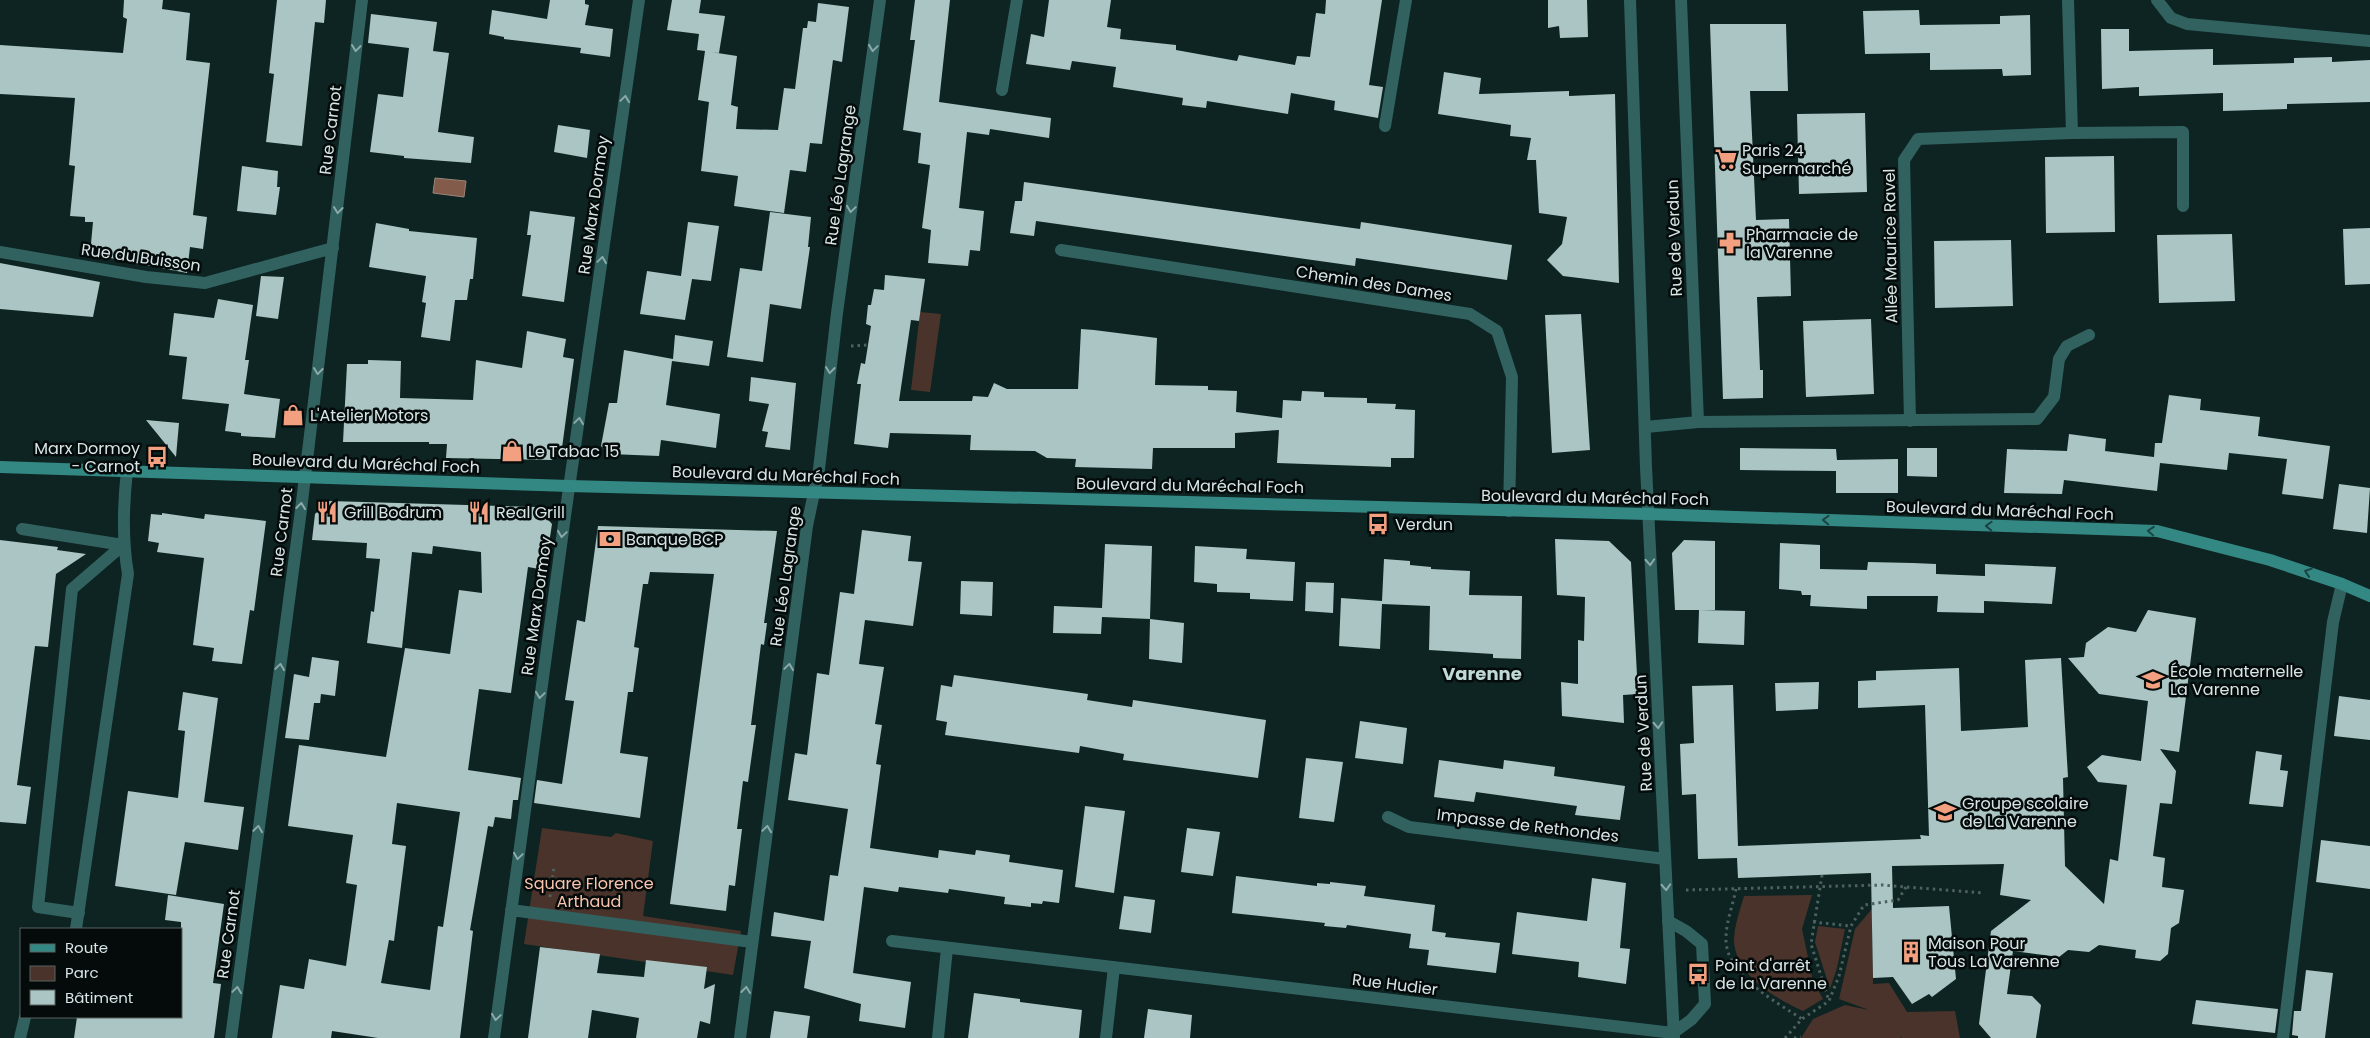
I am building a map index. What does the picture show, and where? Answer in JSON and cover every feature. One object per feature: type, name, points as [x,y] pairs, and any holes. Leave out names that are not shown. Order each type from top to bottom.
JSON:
[{"type":"main road","name":"Boulevard du Maréchal Foch","points":[[0,467],[569,486],[1648,514],[2157,531],[2270,560],[2342,584],[2370,596]]},
{"type":"street","name":"Rue Carnot","points":[[231,1038],[333,248],[362,0]]},
{"type":"street","name":"Rue Marx Dormoy","points":[[494,1038],[569,486],[639,0]]},
{"type":"street","name":"Rue Léo Lagrange","points":[[740,1038],[812,492],[819,469],[838,303],[880,0]]},
{"type":"street","points":[[1002,90],[1017,0]]},
{"type":"street","points":[[1385,126],[1406,0]]},
{"type":"street","name":"Rue de Verdun","points":[[1630,0],[1648,514],[1673,1036]]},
{"type":"street","name":"Rue de Verdun","points":[[1681,0],[1698,422]]},
{"type":"street","points":[[2068,0],[2072,133]]},
{"type":"street","points":[[2157,0],[2171,18],[2187,24],[2370,41]]},
{"type":"street","name":"Allée Maurice Ravel","points":[[1910,421],[1904,160],[1918,138],[2182,132],[2183,206]]},
{"type":"street","name":"Rue du Buisson","points":[[0,252],[146,277],[205,283],[333,248]]},
{"type":"street","name":"Chemin des Dames","points":[[1061,250],[1470,314],[1497,331],[1512,377],[1509,511]]},
{"type":"street","points":[[1646,427],[1698,422],[2037,419],[2054,397],[2059,359],[2067,346],[2089,335]]},
{"type":"street","points":[[76,928],[128,574],[123,545],[127,471]]},
{"type":"street","points":[[22,529],[123,545]]},
{"type":"street","points":[[79,913],[38,907],[72,589],[123,545]]},
{"type":"street","points":[[2283,1038],[2333,622],[2342,584]]},
{"type":"street","name":"Impasse de Rethondes","points":[[1388,817],[1409,827],[1665,858]]},
{"type":"street","points":[[511,910],[752,942]]},
{"type":"street","points":[[1668,921],[1686,931],[1702,944],[1705,1004],[1673,1036]]},
{"type":"street","name":"Rue Hudier","points":[[892,941],[1673,1036]]},
{"type":"street","points":[[938,1038],[947,948]]},
{"type":"street","points":[[1106,1038],[1114,967]]},
{"type":"street","points":[[20,1038],[25,1018]]},
{"type":"path","points":[[848,346],[868,345]]},
{"type":"path","points":[[547,914],[554,867]]},
{"type":"path","points":[[1822,875],[1811,944],[1829,1000]]},
{"type":"path","points":[[1785,1038],[1802,1019],[1829,1000],[1839,976],[1851,926],[1864,905],[1898,900],[1906,887]]},
{"type":"path","points":[[1683,890],[1906,887],[1983,893]]},
{"type":"path","points":[[1736,889],[1726,939],[1735,969],[1760,990],[1802,1019]]},
{"type":"path","points":[[1813,922],[1851,926]]},
{"type":"path","points":[[1794,1038],[1801,1037]]},
{"type":"green space","points":[[920,312],[941,314],[930,392],[911,390]]},
{"type":"green space","name":"Square Florence Arthaud","points":[[542,828],[611,837],[616,833],[653,841],[643,916],[741,931],[733,975],[524,944]]},
{"type":"green space","points":[[1812,895],[1802,929],[1813,981],[1823,999],[1803,1011],[1769,992],[1749,975],[1736,954],[1734,935],[1744,896]]},
{"type":"green space","points":[[1872,909],[1873,984],[1889,983],[1907,1012],[1955,1011],[1960,1038],[1902,1038],[1900,1036],[1901,1038],[1801,1038],[1813,1019],[1845,1005],[1869,1010],[1839,999],[1855,929]]},
{"type":"green space","points":[[1818,926],[1845,929],[1837,968],[1830,989],[1815,942]]},
{"type":"shaded area","points":[[435,178],[466,181],[464,197],[433,193]]},
{"type":"building","points":[[124,0],[163,0],[162,9],[190,13],[186,60],[210,63],[193,215],[207,217],[203,249],[190,247],[187,273],[90,254],[93,222],[85,222],[85,217],[70,216],[75,166],[69,165],[75,98],[0,94],[0,45],[123,53],[127,19],[123,17]]},
{"type":"building","points":[[277,0],[326,0],[324,23],[315,22],[302,146],[266,142],[274,74],[269,73]]},
{"type":"building","points":[[550,0],[585,0],[585,4],[589,5],[585,25],[613,29],[610,57],[580,53],[581,48],[504,39],[504,37],[489,34],[492,10],[547,19]]},
{"type":"building","points":[[672,0],[701,0],[699,13],[725,16],[719,53],[711,52],[737,56],[731,105],[738,107],[736,129],[778,130],[784,88],[795,89],[803,28],[807,28],[808,21],[816,22],[818,3],[849,7],[842,62],[833,60],[822,144],[810,143],[806,172],[790,170],[784,213],[734,206],[738,176],[701,171],[709,102],[698,100],[705,51],[697,50],[699,34],[667,30]]},
{"type":"building","points":[[915,0],[950,0],[939,102],[1051,118],[1049,138],[990,129],[989,135],[967,132],[959,208],[984,211],[980,251],[970,250],[968,266],[928,263],[931,230],[922,228],[930,165],[918,163],[921,133],[903,130],[915,40],[910,40]]},
{"type":"building","points":[[1049,0],[1111,0],[1107,27],[1121,29],[1120,39],[1176,45],[1176,50],[1237,61],[1239,55],[1295,65],[1297,56],[1310,57],[1316,13],[1325,14],[1326,0],[1382,0],[1369,85],[1383,87],[1378,118],[1334,110],[1335,101],[1291,93],[1288,114],[1207,101],[1206,108],[1182,105],[1183,98],[1113,87],[1116,67],[1072,61],[1070,70],[1026,64],[1031,34],[1044,37]]},
{"type":"building","points":[[1548,0],[1587,0],[1588,37],[1560,38],[1559,26],[1548,28]]},
{"type":"building","points":[[1919,10],[1920,25],[2000,24],[2000,16],[2030,15],[2031,75],[2003,76],[2002,69],[1930,70],[1930,53],[1865,54],[1863,11]]},
{"type":"building","points":[[371,14],[437,22],[433,51],[449,53],[438,132],[474,137],[471,163],[404,158],[404,156],[370,152],[378,94],[403,97],[409,48],[368,43]]},
{"type":"building","points":[[1710,24],[1786,24],[1788,91],[1750,91],[1756,220],[1789,219],[1791,296],[1757,297],[1760,370],[1763,370],[1763,398],[1723,399]]},
{"type":"building","points":[[2101,29],[2129,29],[2129,51],[2213,49],[2213,65],[2294,63],[2294,58],[2332,57],[2332,62],[2370,60],[2370,102],[2287,104],[2287,109],[2223,111],[2223,93],[2139,96],[2139,87],[2102,89]]},
{"type":"building","points":[[1444,72],[1481,78],[1479,94],[1569,91],[1569,96],[1615,94],[1619,283],[1563,276],[1547,260],[1562,244],[1567,217],[1539,213],[1536,160],[1527,160],[1531,138],[1510,136],[1511,125],[1438,114]]},
{"type":"building","points":[[1865,113],[1867,192],[1799,194],[1797,114]]},
{"type":"building","points":[[558,125],[590,130],[587,158],[554,152]]},
{"type":"building","points":[[2114,156],[2115,232],[2046,233],[2045,157]]},
{"type":"building","points":[[242,166],[278,171],[277,187],[280,187],[276,215],[237,211]]},
{"type":"building","points":[[1024,182],[1360,229],[1361,222],[1512,245],[1507,280],[1356,258],[1355,266],[1036,221],[1034,236],[1010,233],[1015,201],[1022,201]]},
{"type":"building","points":[[530,211],[575,217],[564,302],[522,296],[531,235],[527,235]]},
{"type":"building","points":[[770,212],[811,217],[808,247],[810,247],[801,309],[770,304],[763,362],[727,357],[740,268],[762,271]]},
{"type":"building","points":[[688,222],[719,226],[711,281],[692,279],[685,320],[640,314],[647,271],[681,276]]},
{"type":"building","points":[[376,223],[409,229],[409,231],[477,238],[473,279],[470,279],[467,300],[455,300],[450,341],[421,337],[426,303],[422,302],[426,276],[369,267]]},
{"type":"building","points":[[2370,228],[2370,284],[2345,285],[2343,229]]},
{"type":"building","points":[[2232,234],[2235,301],[2159,303],[2157,235]]},
{"type":"building","points":[[2011,240],[2013,306],[1935,308],[1934,241]]},
{"type":"building","points":[[0,263],[100,282],[93,317],[0,309]]},
{"type":"building","points":[[885,275],[925,279],[919,321],[911,320],[899,401],[972,401],[973,396],[988,397],[994,383],[1007,389],[1078,389],[1081,329],[1094,330],[1157,338],[1155,385],[1208,386],[1208,390],[1237,391],[1236,412],[1282,418],[1283,400],[1301,401],[1302,391],[1324,392],[1324,397],[1367,398],[1367,403],[1396,404],[1395,409],[1415,410],[1414,458],[1391,458],[1391,467],[1277,463],[1279,430],[1235,433],[1235,448],[1153,448],[1152,469],[1075,467],[1076,459],[1047,458],[1035,451],[970,450],[971,435],[890,433],[888,448],[854,444],[861,384],[857,384],[861,363],[865,364],[871,326],[866,324],[868,305],[871,305],[874,289],[884,290]]},
{"type":"building","points":[[261,276],[284,277],[278,319],[256,316]]},
{"type":"building","points":[[218,299],[253,305],[245,360],[249,360],[244,394],[280,399],[275,438],[241,436],[241,433],[225,431],[229,404],[182,399],[187,357],[169,355],[174,313],[214,318]]},
{"type":"building","points":[[1581,314],[1590,450],[1552,453],[1545,315]]},
{"type":"building","points":[[1871,319],[1874,394],[1806,397],[1803,321]]},
{"type":"building","points":[[527,331],[566,339],[563,357],[574,359],[562,448],[552,460],[446,458],[447,444],[429,444],[429,442],[343,442],[347,364],[368,364],[368,360],[401,361],[400,398],[473,400],[476,360],[522,368]]},
{"type":"building","points":[[675,335],[713,341],[709,366],[672,361],[666,405],[720,414],[716,448],[661,440],[659,456],[610,454],[601,446],[609,403],[617,403],[624,350],[673,359]]},
{"type":"building","points":[[751,377],[796,383],[790,450],[765,447],[768,432],[762,431],[769,404],[749,401]]},
{"type":"building","points":[[2169,395],[2201,399],[2200,410],[2260,417],[2258,436],[2330,446],[2323,499],[2282,494],[2287,459],[2229,453],[2227,470],[2160,463],[2157,491],[2064,480],[2062,494],[2004,493],[2007,449],[2067,451],[2069,434],[2106,439],[2105,451],[2154,457],[2155,443],[2162,443]]},
{"type":"building","points":[[146,420],[179,423],[176,457]]},
{"type":"building","points":[[1740,448],[1836,449],[1837,460],[1898,459],[1898,493],[1836,493],[1836,471],[1740,470]]},
{"type":"building","points":[[1907,448],[1937,448],[1937,477],[1907,476]]},
{"type":"building","points":[[2339,484],[2370,488],[2367,533],[2333,529]]},
{"type":"building","points":[[329,501],[537,507],[552,524],[545,570],[528,567],[511,693],[479,689],[468,770],[521,778],[518,800],[513,800],[511,819],[495,817],[493,827],[488,826],[470,930],[473,931],[460,1038],[378,1038],[332,1031],[331,1038],[272,1038],[280,985],[304,989],[309,959],[346,966],[357,885],[346,883],[353,835],[288,826],[299,745],[386,757],[405,648],[450,654],[459,590],[482,593],[481,552],[433,546],[432,554],[412,552],[402,648],[367,643],[371,611],[374,612],[380,559],[366,558],[367,543],[312,540],[315,514]],"holes":[[[397,803],[460,812],[443,927],[438,926],[430,990],[381,983],[389,940],[394,941],[406,846],[392,844]]]},
{"type":"building","points":[[162,513],[204,519],[205,514],[266,521],[254,611],[250,610],[242,664],[212,661],[214,648],[193,645],[204,558],[157,552],[159,543],[148,541],[151,514],[162,515]]},
{"type":"building","points":[[598,526],[777,531],[764,623],[767,623],[764,645],[761,644],[751,725],[756,725],[748,782],[743,781],[737,829],[742,829],[735,886],[729,885],[726,911],[670,904],[714,574],[650,572],[648,584],[643,584],[634,647],[639,648],[633,692],[628,692],[620,753],[648,757],[640,818],[534,803],[537,780],[562,784],[574,701],[565,700],[577,620],[585,622]]},
{"type":"building","points":[[862,530],[911,536],[908,561],[922,562],[913,626],[865,620],[859,664],[884,667],[875,724],[882,725],[876,764],[881,765],[870,848],[938,858],[939,850],[975,855],[976,850],[1010,855],[1009,862],[1063,870],[1059,903],[1043,901],[1042,904],[1031,903],[1031,907],[1004,904],[1005,897],[949,889],[948,893],[899,887],[898,892],[864,887],[853,973],[911,982],[905,1028],[859,1021],[861,1004],[804,988],[811,941],[771,936],[774,912],[824,921],[830,875],[838,876],[848,809],[788,800],[795,753],[807,755],[817,673],[829,675],[840,592],[854,594]]},
{"type":"building","points":[[1555,539],[1609,541],[1631,562],[1638,694],[1623,695],[1624,723],[1562,716],[1561,682],[1578,684],[1578,640],[1584,641],[1585,597],[1557,595]]},
{"type":"building","points":[[0,540],[58,547],[57,550],[86,554],[56,574],[48,647],[35,646],[17,785],[31,787],[26,824],[0,822]]},
{"type":"building","points":[[1684,540],[1715,541],[1715,610],[1675,610],[1672,553]]},
{"type":"building","points":[[1780,543],[1820,545],[1820,569],[1867,570],[1868,562],[1913,563],[1936,564],[1936,574],[1985,576],[1985,564],[2056,567],[2052,604],[1984,601],[1984,613],[1937,612],[1938,596],[1867,596],[1867,609],[1810,606],[1811,595],[1802,595],[1801,591],[1779,589]]},
{"type":"building","points":[[1105,544],[1152,546],[1150,619],[1102,617],[1101,634],[1053,633],[1054,606],[1102,608]]},
{"type":"building","points":[[1195,546],[1247,549],[1246,559],[1295,562],[1293,601],[1250,599],[1250,593],[1217,592],[1217,584],[1194,582]]},
{"type":"building","points":[[1384,559],[1410,561],[1410,565],[1431,567],[1431,569],[1470,571],[1469,595],[1522,596],[1521,659],[1493,658],[1493,654],[1429,650],[1430,606],[1382,604],[1380,649],[1339,646],[1341,598],[1382,601]]},
{"type":"building","points":[[961,581],[993,582],[992,616],[960,614]]},
{"type":"building","points":[[1306,582],[1334,583],[1333,613],[1305,611]]},
{"type":"building","points":[[1699,610],[1745,611],[1744,645],[1698,643]]},
{"type":"building","points":[[2148,610],[2196,618],[2179,752],[2160,749],[2176,771],[2172,804],[2160,803],[2153,856],[2165,858],[2162,887],[2184,890],[2179,923],[2171,928],[2168,954],[2160,961],[2135,958],[2136,950],[2099,945],[2089,952],[2068,950],[2059,957],[2013,951],[2007,994],[2032,996],[2041,1005],[2036,1038],[1991,1038],[1979,1024],[1991,931],[2031,900],[2000,895],[2004,864],[1892,866],[1893,908],[1949,906],[1956,979],[1932,997],[1929,994],[1912,1004],[1893,977],[1873,978],[1871,873],[1738,878],[1737,858],[1698,859],[1696,794],[1682,795],[1680,744],[1694,743],[1692,686],[1733,685],[1738,846],[1921,839],[1920,835],[1929,836],[1925,705],[1858,708],[1858,681],[1876,680],[1876,671],[1959,668],[1961,731],[2028,727],[2025,660],[2061,658],[2068,777],[2063,778],[2065,866],[2104,904],[2110,859],[2118,861],[2127,785],[2098,782],[2087,767],[2102,755],[2141,761],[2148,701],[2099,694],[2068,658],[2084,657],[2086,643],[2108,627],[2136,632]]},
{"type":"building","points":[[1150,619],[1184,623],[1182,663],[1149,659]]},
{"type":"building","points":[[312,657],[339,661],[335,696],[321,694],[320,703],[314,703],[309,740],[285,738],[294,674],[309,677]]},
{"type":"building","points":[[954,675],[1088,694],[1087,700],[1132,707],[1133,700],[1266,720],[1258,778],[1123,760],[1124,754],[1080,746],[1079,753],[945,735],[947,722],[936,720],[941,685],[952,687]]},
{"type":"building","points":[[1819,682],[1818,709],[1776,711],[1775,683]]},
{"type":"building","points":[[183,692],[218,698],[204,802],[244,807],[238,850],[185,842],[176,895],[115,886],[128,791],[178,798],[185,731],[178,730]]},
{"type":"building","points":[[2339,696],[2370,700],[2370,740],[2334,736]]},
{"type":"building","points":[[1360,721],[1407,728],[1403,764],[1355,758]]},
{"type":"building","points":[[2256,751],[2282,755],[2280,770],[2288,771],[2283,807],[2249,804]]},
{"type":"building","points":[[1306,758],[1343,762],[1334,822],[1299,818]]},
{"type":"building","points":[[1439,760],[1503,769],[1504,760],[1555,767],[1554,776],[1625,786],[1620,820],[1575,815],[1577,806],[1476,792],[1474,802],[1434,797]]},
{"type":"building","points":[[1085,806],[1125,811],[1114,893],[1075,887]]},
{"type":"building","points":[[1187,828],[1220,832],[1213,876],[1181,872]]},
{"type":"building","points":[[2321,840],[2370,846],[2370,889],[2316,882]]},
{"type":"building","points":[[1236,876],[1317,886],[1317,883],[1330,884],[1330,882],[1366,886],[1364,896],[1435,905],[1432,931],[1446,933],[1445,937],[1500,943],[1496,973],[1427,965],[1429,950],[1409,948],[1411,934],[1347,925],[1346,928],[1324,926],[1325,923],[1232,913]]},
{"type":"building","points":[[1592,878],[1626,883],[1620,948],[1630,949],[1626,984],[1578,977],[1579,962],[1512,954],[1517,912],[1587,921]]},
{"type":"building","points":[[168,895],[224,904],[213,983],[221,984],[214,1038],[74,1038],[77,1018],[182,1018],[181,922],[165,920]]},
{"type":"building","points":[[1124,896],[1155,900],[1151,933],[1119,929]]},
{"type":"building","points":[[540,947],[600,954],[597,973],[644,977],[646,960],[707,967],[704,989],[715,984],[710,1024],[700,1021],[697,1038],[636,1038],[639,1018],[592,1010],[588,1038],[528,1038]]},
{"type":"building","points":[[2306,970],[2333,973],[2325,1038],[2298,1038],[2298,1036],[2292,1035],[2294,1011],[2301,1011]]},
{"type":"building","points":[[974,993],[1020,999],[1020,1002],[1082,1010],[1079,1038],[968,1038]]},
{"type":"building","points":[[2196,1000],[2278,1009],[2275,1033],[2192,1024]]},
{"type":"building","points":[[1148,1009],[1192,1015],[1190,1038],[1144,1038]]},
{"type":"building","points":[[774,1011],[810,1016],[807,1038],[770,1038]]},
{"type":"place","name":"Paris 24 Supermarché","points":[[1726,159]]},
{"type":"place","name":"Pharmacie de la Varenne","points":[[1730,243]]},
{"type":"place","name":"L'Atelier Motors","points":[[293,415]]},
{"type":"place","name":"Le Tabac 15","points":[[512,451]]},
{"type":"place","name":"Marx Dormoy - Carnot","points":[[157,457]]},
{"type":"place","name":"Grill Bodrum","points":[[327,512]]},
{"type":"place","name":"Real Grill","points":[[479,512]]},
{"type":"place","name":"Verdun","points":[[1378,524]]},
{"type":"place","name":"Banque BCP","points":[[610,539]]},
{"type":"place","name":"École maternelle La Varenne","points":[[2153,680]]},
{"type":"place","name":"Groupe scolaire de La Varenne","points":[[1945,812]]},
{"type":"place","name":"Maison Pour Tous La Varenne","points":[[1911,952]]},
{"type":"place","name":"Point d'arrêt de la Varenne","points":[[1698,974]]},
{"type":"district","name":"Varenne","points":[[1482,674]]}]
